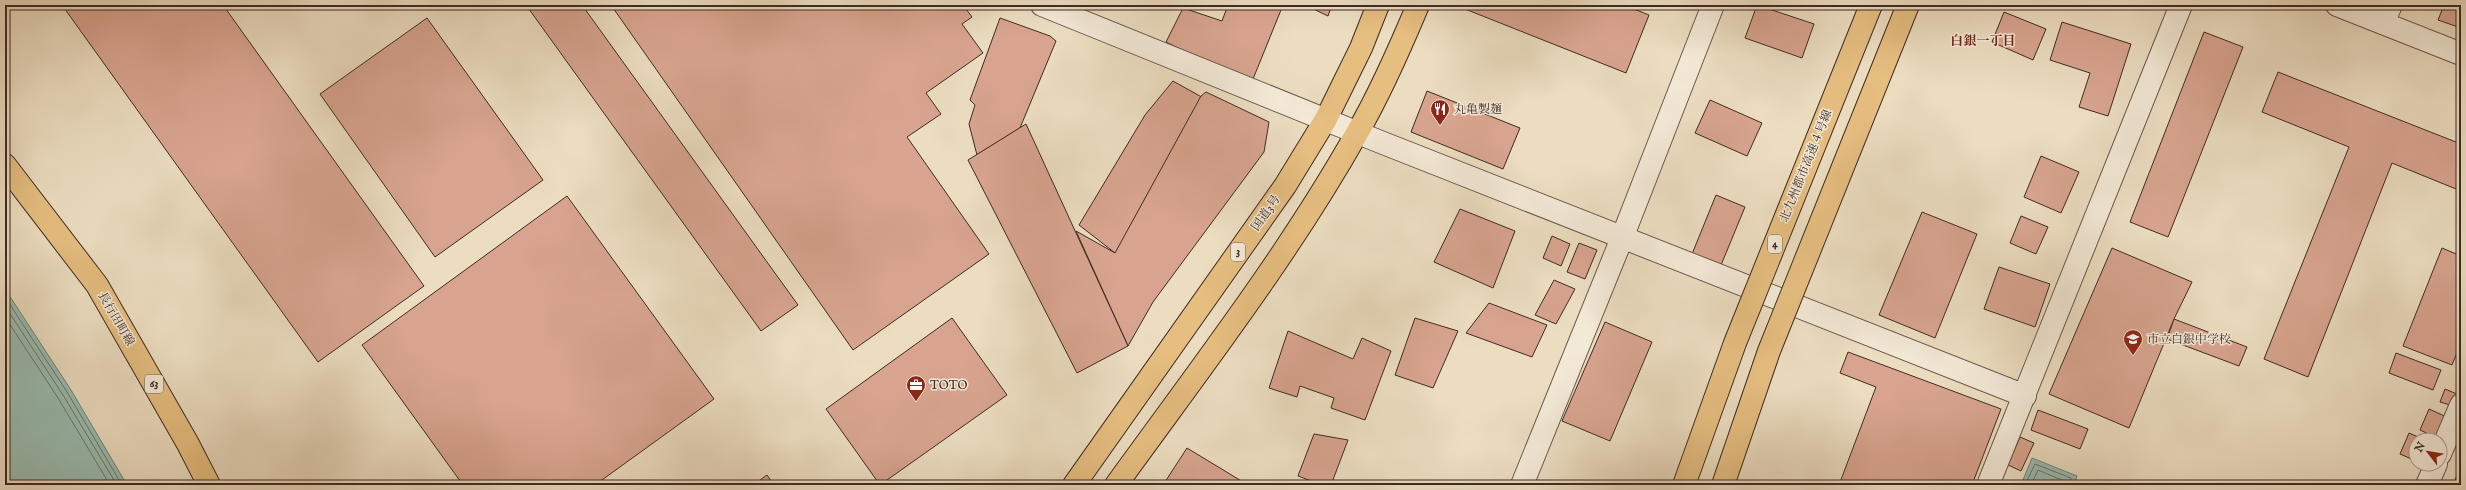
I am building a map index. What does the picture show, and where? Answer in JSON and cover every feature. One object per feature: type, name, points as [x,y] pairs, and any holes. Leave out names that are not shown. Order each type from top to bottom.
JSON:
[{"type":"main road","name":"国道3号","points":[[1074,485],[1285,186],[1326,119],[1361,48],[1378,5]]},
{"type":"main road","points":[[1116,485],[1263,282],[1315,204],[1358,132],[1396,57],[1418,5]]},
{"type":"main road","name":"北九州都市高速４号線","points":[[1684,485],[1735,343],[1871,5]]},
{"type":"main road","points":[[1723,485],[1768,351],[1908,5]]},
{"type":"main road","name":"長行田町線","points":[[5,165],[97,285],[188,444],[209,485]]},
{"type":"street","points":[[1522,485],[1622,238],[1713,5]]},
{"type":"street","points":[[1988,485],[2181,5]]},
{"type":"street","points":[[2337,5],[2387,14],[2461,54]]},
{"type":"street","points":[[1047,6],[1622,238],[2025,396]]},
{"type":"street","points":[[2448,435],[2461,405]]},
{"type":"street","points":[[2427,485],[2433,472]]},
{"type":"water","points":[[5,289],[71,390],[127,485],[5,485]]},
{"type":"water","points":[[2032,458],[2077,476],[2074,485],[2021,485]]},
{"type":"building","points":[[62,5],[223,5],[424,286],[318,362]]},
{"type":"building","points":[[526,5],[582,5],[798,305],[761,331]]},
{"type":"building","points":[[611,5],[963,5],[972,17],[962,24],[983,53],[926,93],[941,114],[907,137],[989,254],[853,350]]},
{"type":"building","points":[[1228,5],[1283,5],[1251,84],[1166,42],[1183,8],[1222,21]]},
{"type":"building","points":[[1305,5],[1332,5],[1328,16]]},
{"type":"building","points":[[1461,5],[1624,5],[1649,15],[1626,73],[1460,7]]},
{"type":"building","points":[[1757,5],[1814,24],[1802,58],[1745,38]]},
{"type":"building","points":[[2444,5],[2461,5],[2461,28],[2438,20]]},
{"type":"building","points":[[2004,12],[2046,29],[2033,60],[1992,42]]},
{"type":"building","points":[[427,18],[543,180],[435,257],[320,94]]},
{"type":"building","points":[[1000,18],[1050,36],[1056,41],[1020,128],[977,155],[969,124],[975,105],[970,100]]},
{"type":"building","points":[[2062,22],[2131,44],[2108,116],[2079,107],[2090,73],[2050,60]]},
{"type":"building","points":[[2204,32],[2243,47],[2168,237],[2130,222]]},
{"type":"building","points":[[2278,72],[2461,144],[2461,191],[2392,163],[2308,377],[2264,359],[2349,147],[2262,112]]},
{"type":"building","points":[[1173,81],[1257,128],[1156,271],[1115,253],[1079,225],[1145,115]]},
{"type":"building","points":[[1427,91],[1520,128],[1503,169],[1411,132]]},
{"type":"building","points":[[1206,92],[1269,122],[1264,152],[1153,302],[1128,346],[1076,231],[1115,253],[1201,96]]},
{"type":"building","points":[[1710,100],[1762,123],[1747,156],[1695,133]]},
{"type":"building","points":[[1026,124],[1128,346],[1077,373],[968,160]]},
{"type":"building","points":[[2041,156],[2079,172],[2061,213],[2024,197]]},
{"type":"building","points":[[1716,195],[1745,207],[1719,270],[1690,259]]},
{"type":"building","points":[[567,196],[714,399],[595,485],[463,485],[362,345]]},
{"type":"building","points":[[1460,209],[1515,231],[1493,288],[1434,262]]},
{"type":"building","points":[[1922,212],[1977,234],[1935,338],[1879,315]]},
{"type":"building","points":[[2021,216],[2048,227],[2036,254],[2010,243]]},
{"type":"building","points":[[1552,236],[1570,244],[1561,266],[1543,258]]},
{"type":"building","points":[[1579,243],[1597,250],[1585,279],[1567,272]]},
{"type":"building","points":[[2112,248],[2192,282],[2174,319],[2129,428],[2049,394]]},
{"type":"building","points":[[2442,248],[2461,256],[2461,343],[2452,365],[2403,346]]},
{"type":"building","points":[[1999,267],[2050,284],[2035,327],[1984,309]]},
{"type":"building","points":[[1554,280],[1575,289],[1556,324],[1535,315]]},
{"type":"building","points":[[1489,303],[1547,325],[1532,357],[1466,333]]},
{"type":"building","name":"TOTO","points":[[952,318],[1007,395],[880,485],[826,409]]},
{"type":"building","points":[[1415,318],[1458,331],[1433,388],[1395,375]]},
{"type":"building","points":[[2174,319],[2247,347],[2239,366],[2167,339]]},
{"type":"building","points":[[1605,322],[1652,342],[1610,441],[1562,421]]},
{"type":"building","points":[[1288,331],[1353,359],[1362,338],[1391,351],[1365,420],[1331,408],[1334,398],[1300,386],[1297,397],[1269,388]]},
{"type":"building","points":[[1848,352],[2001,409],[1972,485],[1839,485],[1876,387],[1840,373]]},
{"type":"building","points":[[2396,353],[2441,370],[2433,390],[2389,373]]},
{"type":"building","points":[[2445,389],[2457,394],[2453,406],[2440,402]]},
{"type":"building","points":[[2429,409],[2449,418],[2442,432],[2424,432],[2420,430]]},
{"type":"building","points":[[2038,410],[2088,429],[2080,449],[2031,430]]},
{"type":"building","points":[[1314,434],[1348,440],[1331,485],[1322,485],[1298,476]]},
{"type":"building","points":[[2408,435],[2408,458],[2400,454]]},
{"type":"building","points":[[2020,437],[2034,443],[2021,471],[2008,465]]},
{"type":"building","points":[[1187,448],[1248,485],[1163,485]]},
{"type":"building","points":[[2461,466],[2461,485],[2453,485]]},
{"type":"building","points":[[767,475],[774,485],[753,485]]},
{"type":"place","name":"丸亀製麺","points":[[1440,126]]},
{"type":"place","name":"市立白銀中学校","points":[[2133,356]]},
{"type":"place","name":"TOTO","points":[[916,402]]},
{"type":"district","name":"白銀一丁目","points":[[1983,41]]}]
